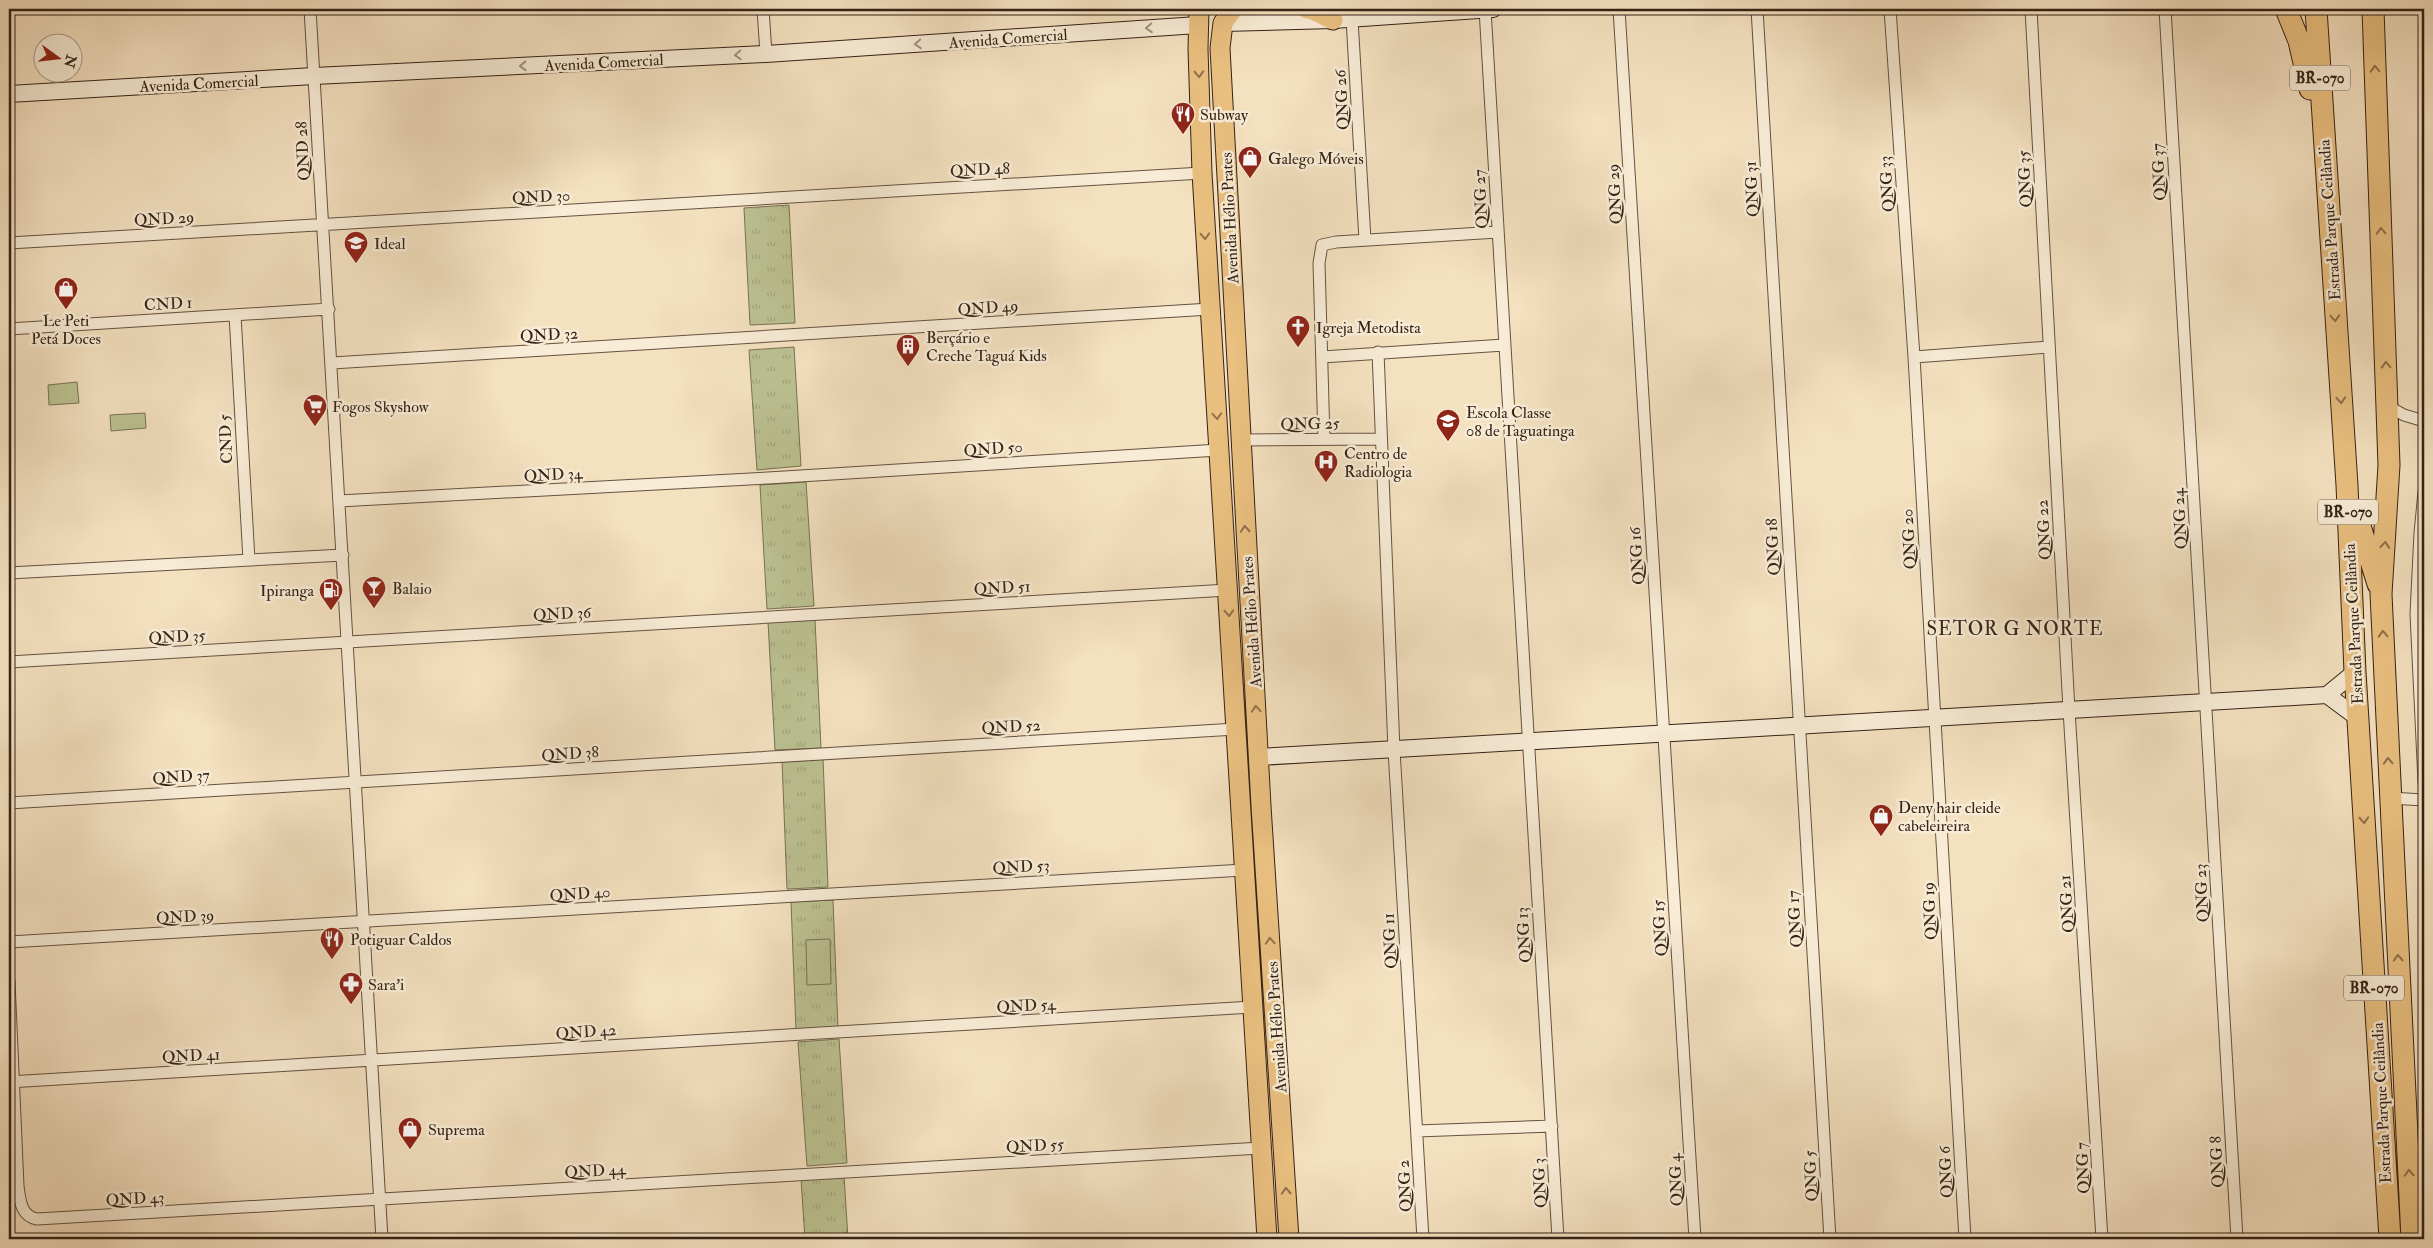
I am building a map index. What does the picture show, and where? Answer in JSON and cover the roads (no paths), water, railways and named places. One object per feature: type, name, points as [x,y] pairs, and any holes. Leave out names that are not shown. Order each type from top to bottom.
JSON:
[{"type":"highway","points":[[2286,9],[2299,41],[2324,147]]},
{"type":"highway","name":"Estrada Parque Ceilândia","points":[[2316,9],[2347,485],[2355,672],[2390,1239]]},
{"type":"highway","name":"Estrada Parque Ceilândia","points":[[2371,12],[2389,465],[2381,594],[2412,1239]]},
{"type":"highway","points":[[2347,485],[2381,594]]},
{"type":"main road","points":[[1307,9],[1333,20]]},
{"type":"main road","points":[[1224,14],[1333,20],[1493,9]]},
{"type":"main road","name":"Avenida Hélio Prates","points":[[1224,14],[1220,48],[1261,806],[1289,1239]]},
{"type":"main road","name":"Avenida Comercial","points":[[9,94],[314,76],[766,54],[1199,17]]},
{"type":"main road","name":"Avenida Hélio Prates","points":[[1199,17],[1202,173],[1267,1239]]},
{"type":"main road","points":[[1214,378],[1223,373],[1228,374],[1230,378],[1231,415],[1234,427],[1241,440]]},
{"type":"main road","points":[[1259,758],[2327,695],[2355,672]]},
{"type":"main road","points":[[2327,695],[2358,718]]},
{"type":"main road","points":[[1236,729],[1244,731],[1248,738],[1254,801],[1257,806],[1261,806]]},
{"type":"main road","points":[[1265,1207],[1276,1220],[1278,1239]]},
{"type":"street","name":"QND 28","points":[[310,9],[382,1239]]},
{"type":"street","points":[[763,9],[766,54]]},
{"type":"street","name":"QNG 27","points":[[1485,9],[1507,387]]},
{"type":"street","name":"QNG 29","points":[[1619,9],[1640,376]]},
{"type":"street","name":"QNG 31","points":[[1757,9],[1778,367]]},
{"type":"street","name":"QNG 33","points":[[1890,9],[1914,357]]},
{"type":"street","name":"QNG 35","points":[[2031,9],[2049,347]]},
{"type":"street","name":"QNG 37","points":[[2165,9],[2184,334]]},
{"type":"street","name":"QNG 26","points":[[1352,19],[1365,240]]},
{"type":"street","name":"QND 48","points":[[761,200],[1202,173]]},
{"type":"street","name":"QND 30","points":[[322,224],[761,200]]},
{"type":"street","name":"QND 29","points":[[9,244],[322,224]]},
{"type":"street","points":[[1324,439],[1318,264],[1321,248],[1327,243],[1498,232]]},
{"type":"street","name":"CND 1","points":[[9,329],[329,309]]},
{"type":"street","name":"QND 49","points":[[768,338],[1210,309]]},
{"type":"street","name":"CND 5","points":[[236,315],[249,560]]},
{"type":"street","name":"QNG 24","points":[[2184,334],[2206,702]]},
{"type":"street","name":"QND 32","points":[[332,363],[768,338]]},
{"type":"street","points":[[1322,357],[1504,345]]},
{"type":"street","points":[[1914,357],[2049,347]]},
{"type":"street","name":"QNG 22","points":[[2049,347],[2069,710]]},
{"type":"street","name":"QNG 11","points":[[1378,352],[1394,750],[1417,1132]]},
{"type":"street","name":"QNG 20","points":[[1914,357],[1934,718]]},
{"type":"street","name":"QNG 18","points":[[1778,367],[1799,726]]},
{"type":"street","name":"QNG 16","points":[[1640,376],[1663,734]]},
{"type":"street","name":"QNG 13","points":[[1507,387],[1527,742],[1552,1126]]},
{"type":"street","points":[[2387,406],[2404,415],[2424,422]]},
{"type":"street","name":"QNG 25","points":[[1241,440],[1380,438]]},
{"type":"street","name":"QND 50","points":[[768,478],[1220,450]]},
{"type":"street","name":"QND 34","points":[[339,501],[768,478]]},
{"type":"street","points":[[2424,492],[2420,533],[2420,633],[2424,782]]},
{"type":"street","points":[[9,573],[343,555]]},
{"type":"street","name":"QND 51","points":[[778,617],[1228,590]]},
{"type":"street","name":"QND 36","points":[[348,642],[778,617]]},
{"type":"street","name":"QND 35","points":[[9,662],[348,642]]},
{"type":"street","name":"QNG 23","points":[[2206,702],[2228,1082]]},
{"type":"street","name":"QNG 21","points":[[2069,710],[2094,1095]]},
{"type":"street","name":"QNG 19","points":[[1934,718],[1957,1102]]},
{"type":"street","name":"QNG 17","points":[[1799,726],[1822,1111]]},
{"type":"street","name":"QND 52","points":[[788,755],[1236,729]]},
{"type":"street","name":"QNG 15","points":[[1663,734],[1688,1119]]},
{"type":"street","name":"QND 38","points":[[355,781],[788,755]]},
{"type":"street","name":"QND 37","points":[[9,803],[355,781]]},
{"type":"street","points":[[2390,798],[2424,800]]},
{"type":"street","name":"QND 53","points":[[799,895],[1244,870]]},
{"type":"street","name":"QND 40","points":[[364,922],[799,895]]},
{"type":"street","name":"QND 39","points":[[9,942],[364,922]]},
{"type":"street","points":[[9,981],[11,1082]]},
{"type":"street","name":"QND 54","points":[[802,1034],[1252,1007]]},
{"type":"street","name":"QND 42","points":[[371,1061],[802,1034]]},
{"type":"street","name":"QND 41","points":[[11,1082],[371,1061]]},
{"type":"street","name":"QND 43","points":[[11,1082],[20,1198],[24,1210],[32,1218],[62,1219],[380,1200]]},
{"type":"street","name":"QNG 8","points":[[2228,1082],[2237,1239]]},
{"type":"street","name":"QNG 7","points":[[2094,1095],[2102,1239]]},
{"type":"street","name":"QNG 6","points":[[1957,1102],[1965,1239]]},
{"type":"street","name":"QNG 5","points":[[1822,1111],[1830,1239]]},
{"type":"street","name":"QNG 4","points":[[1688,1119],[1695,1239]]},
{"type":"street","points":[[1417,1132],[1552,1126]]},
{"type":"street","name":"QNG 3","points":[[1552,1126],[1558,1239]]},
{"type":"street","name":"QNG 2","points":[[1417,1132],[1423,1239]]},
{"type":"street","name":"QND 55","points":[[811,1174],[1261,1148]]},
{"type":"street","name":"QND 44","points":[[380,1200],[811,1174]]},
{"type":"place","name":"Subway","points":[[1183,135]]},
{"type":"place","name":"Galego Móveis","points":[[1250,179]]},
{"type":"place","name":"Ideal","points":[[356,264]]},
{"type":"place","name":"Le Peti Petá Doces","points":[[66,310]]},
{"type":"place","name":"Igreja Metodista","points":[[1298,348]]},
{"type":"place","name":"Berçário e Creche Taguá Kids","points":[[908,367]]},
{"type":"place","name":"Fogos Skyshow","points":[[315,427]]},
{"type":"place","name":"Escola Classe 08 de Taguatinga","points":[[1448,442]]},
{"type":"place","name":"Centro de Radiologia","points":[[1326,483]]},
{"type":"place","name":"Balaio","points":[[374,609]]},
{"type":"place","name":"Ipiranga","points":[[331,611]]},
{"type":"place","name":"Deny hair cleide cabeleireira","points":[[1881,837]]},
{"type":"place","name":"Potiguar Caldos","points":[[332,960]]},
{"type":"place","name":"Sara'i","points":[[351,1005]]},
{"type":"place","name":"Suprema","points":[[410,1150]]},
{"type":"district","name":"SETOR G NORTE","points":[[2015,628]]}]
